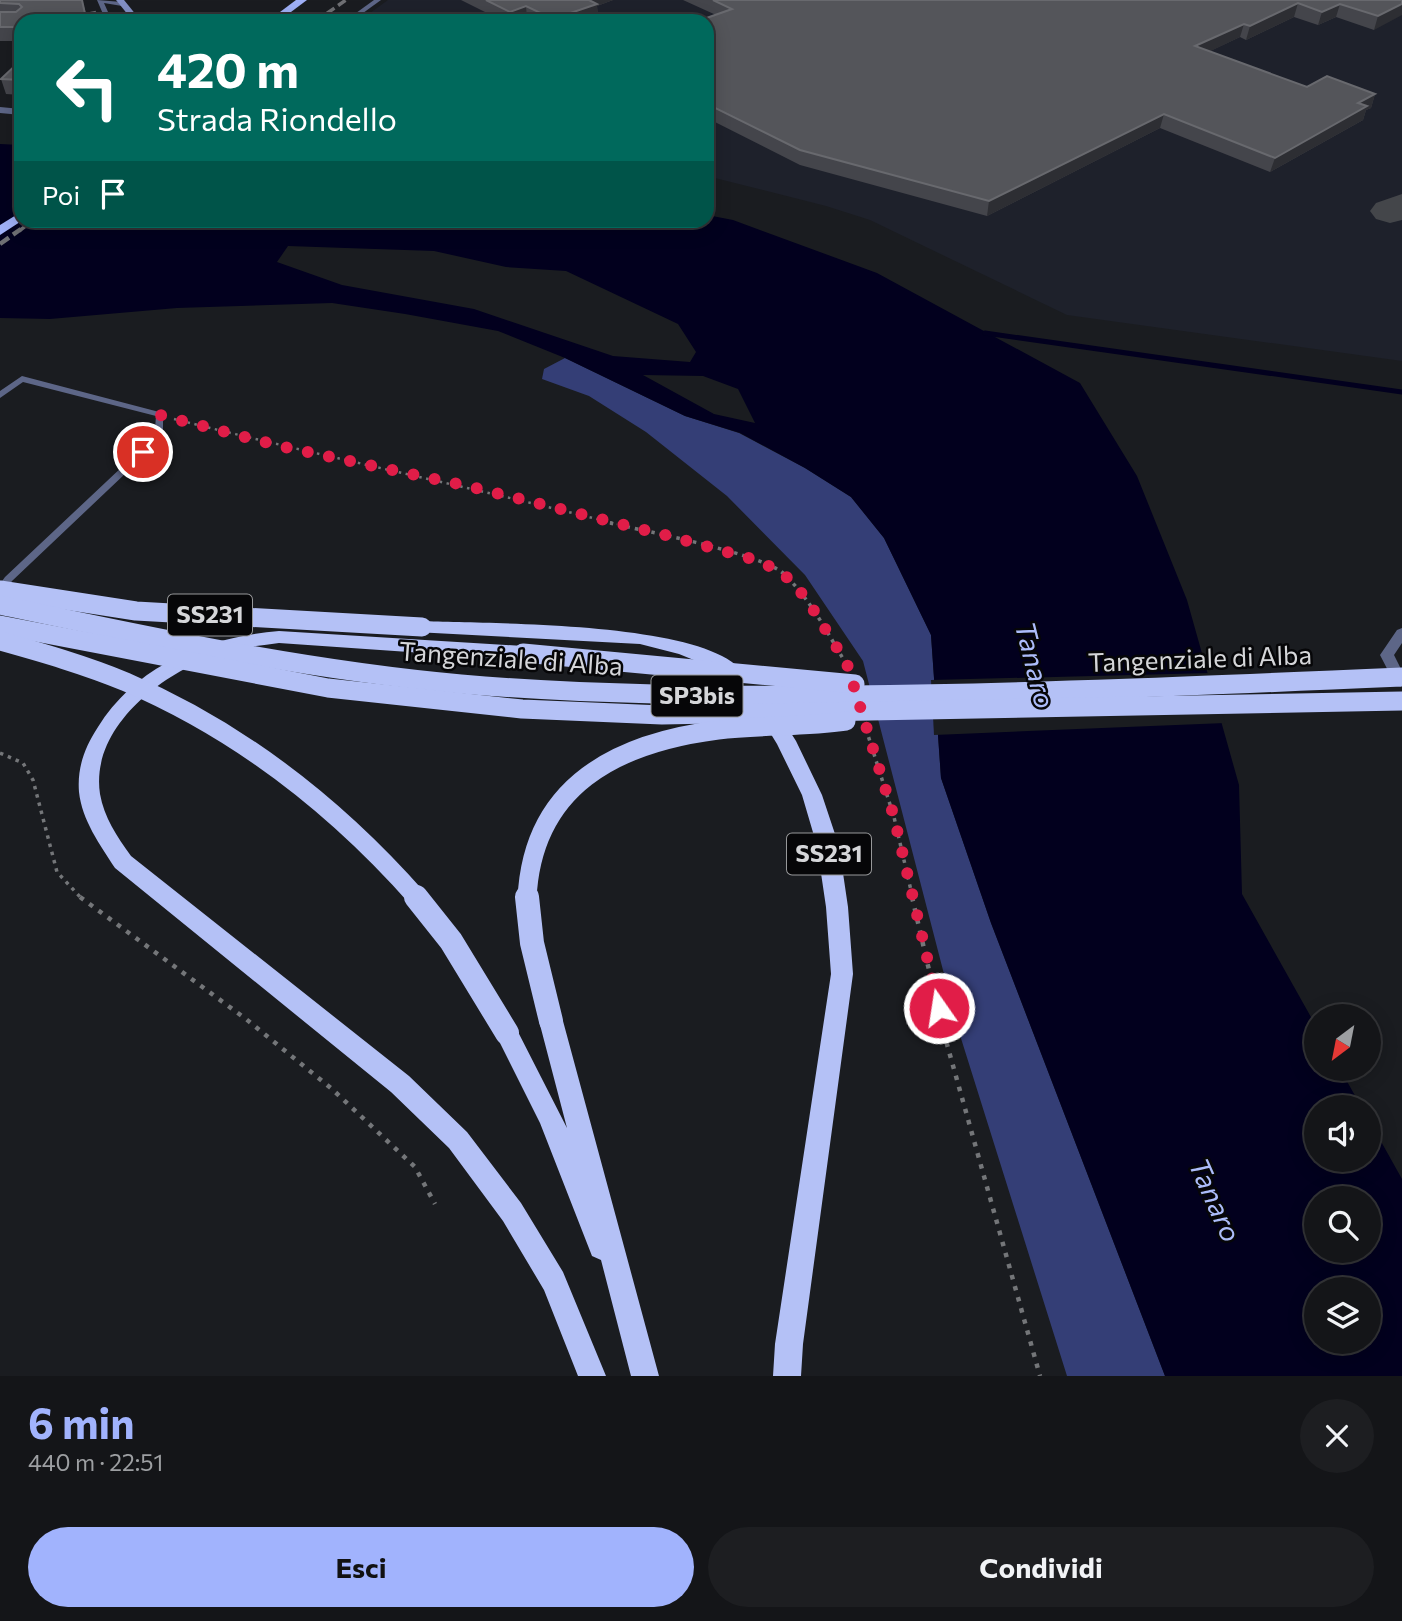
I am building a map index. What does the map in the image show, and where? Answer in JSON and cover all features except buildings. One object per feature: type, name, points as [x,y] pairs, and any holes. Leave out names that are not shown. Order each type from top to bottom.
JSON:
[{"type":"highway","name":"SS231","points":[[0,592],[136,611],[640,638],[683,648],[713,660],[749,684],[786,741],[812,795],[828,846],[837,907],[842,974],[787,1376]]},
{"type":"highway","name":"Tangenziale di Alba","points":[[0,605],[216,649],[427,681],[524,689],[667,696],[965,694],[1402,677]]},
{"type":"highway","name":"Tangenziale di Alba","points":[[0,625],[328,688],[522,709],[662,715],[1402,701]]},
{"type":"highway","points":[[592,1376],[554,1281],[512,1212],[458,1140],[400,1084],[123,862],[100,829],[89,800],[88,768],[101,734],[124,704],[150,681],[182,660],[224,646],[279,638],[523,653],[965,694]]},
{"type":"highway","points":[[0,641],[107,674],[167,699],[264,756],[342,817],[432,915],[507,1033],[551,1119],[637,1336]]},
{"type":"highway","points":[[645,1376],[637,1336],[530,936],[526,897],[536,839],[549,810],[572,786],[600,766],[649,746],[705,732],[820,726],[906,710]]},
{"type":"main road","points":[[283,14],[302,0]]},
{"type":"main road","points":[[293,14],[310,0]]},
{"type":"street","points":[[1402,633],[1387,655],[1402,684]]},
{"type":"lane","points":[[358,14],[378,0]]},
{"type":"lane","points":[[100,1],[122,3]]},
{"type":"lane","points":[[0,395],[22,379],[160,415],[159,429],[143,452],[8,579],[0,592]]},
{"type":"path","points":[[160,415],[280,446],[468,486],[756,560],[782,572],[806,598],[847,664]]},
{"type":"path","points":[[864,724],[894,817],[943,1030],[1040,1376]]},
{"type":"path","points":[[0,753],[23,763],[33,780],[57,872],[83,900],[246,1019],[331,1089],[415,1167],[435,1204]]},
{"type":"shaded area","points":[[388,0],[1402,0],[1402,361],[1067,315],[870,220],[714,178],[714,14],[369,14]]},
{"type":"shaded area","points":[[565,358],[685,416],[739,433],[805,468],[851,497],[884,538],[931,635],[941,778],[991,923],[1165,1376],[1067,1376],[959,1032],[863,661],[805,575],[727,496],[646,432],[589,396],[542,379],[544,369]]},
{"type":"water","name":"Tanaro","points":[[0,144],[14,145],[14,228],[714,228],[714,216],[733,220],[877,273],[1080,383],[1137,476],[1187,600],[1239,785],[1242,894],[1304,1005],[1304,1082],[1347,1082],[1355,1095],[1304,1095],[1304,1172],[1381,1172],[1381,1141],[1402,1179],[1402,1376],[1165,1376],[991,923],[941,778],[931,635],[884,538],[851,497],[805,468],[740,433],[685,416],[565,358],[498,331],[332,303],[177,308],[50,319],[0,318]],"holes":[[[288,246],[434,251],[506,267],[566,271],[678,324],[696,352],[690,362],[613,356],[474,309],[342,285],[277,262]],[[643,375],[703,376],[738,389],[755,423],[714,414]]]},
{"type":"pier","points":[[1211,673],[1225,723],[934,735],[931,680]]},
{"type":"waterway","points":[[985,333],[1402,392]]},
{"type":"taxiway","points":[[1390,211],[1402,206]]},
{"type":"railway","points":[[326,14],[346,0]]},
{"type":"railway","points":[[19,231],[23,228]]},
{"type":"railway","points":[[0,244],[21,229]]},
{"type":"route","points":[[143,452],[159,429],[160,415],[280,446],[468,486],[669,536],[756,560],[782,572],[806,598],[847,664],[894,817],[939,1008]]}]
